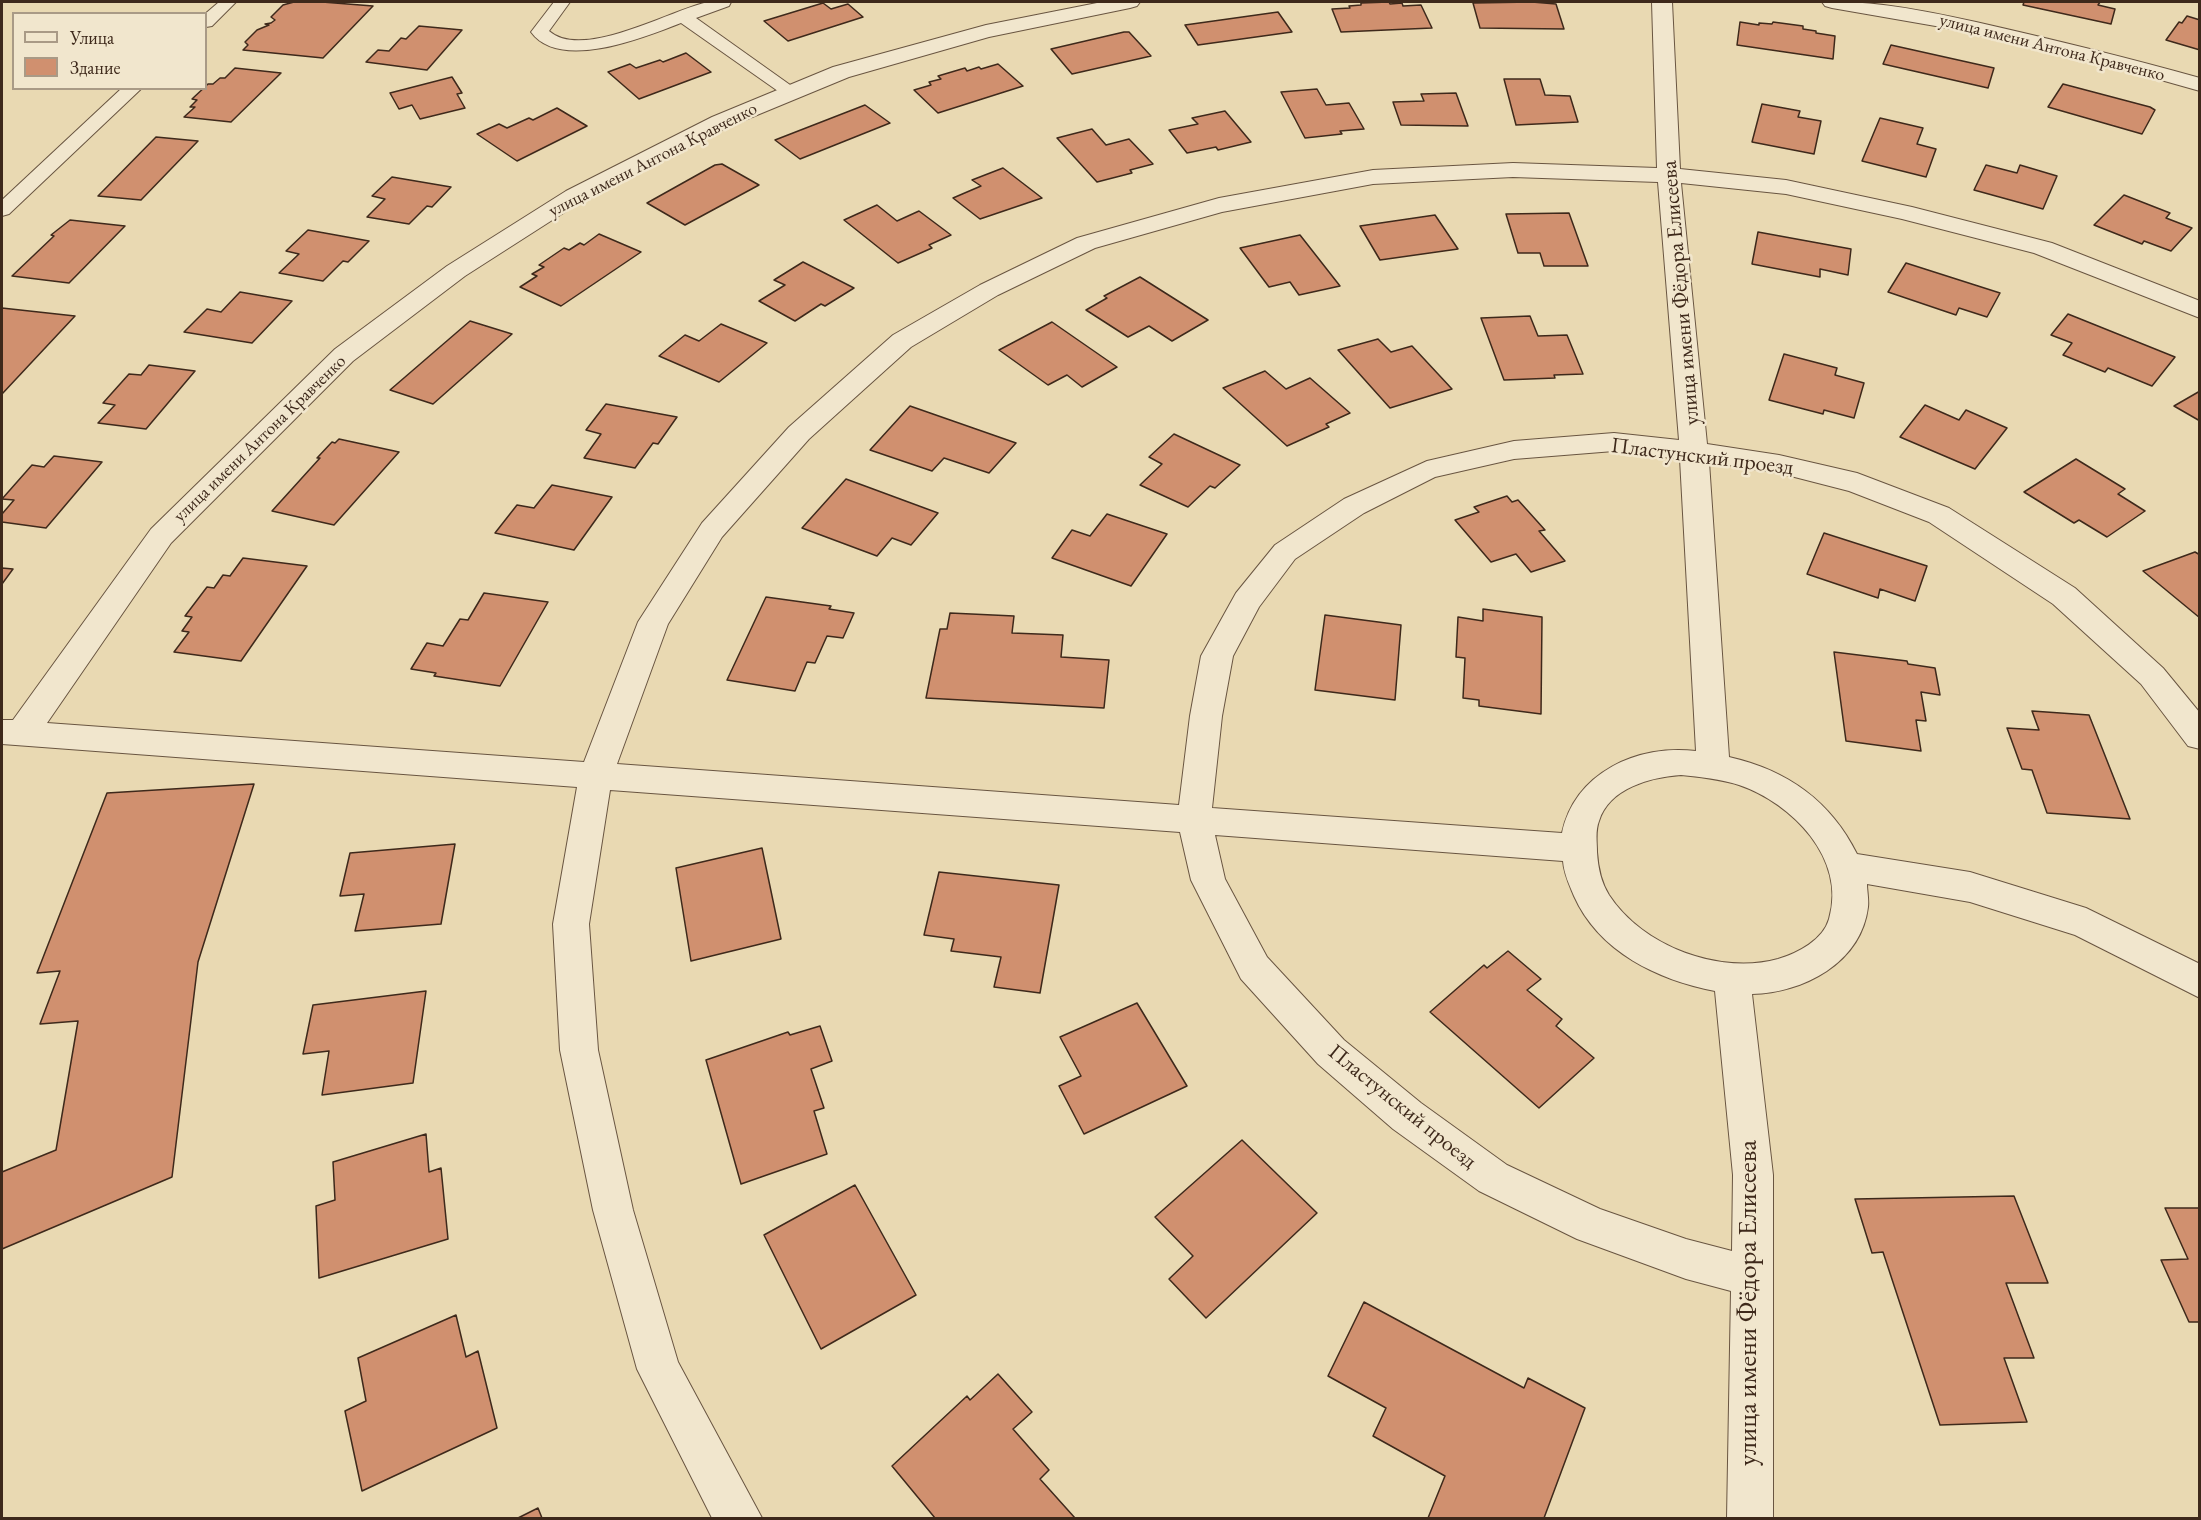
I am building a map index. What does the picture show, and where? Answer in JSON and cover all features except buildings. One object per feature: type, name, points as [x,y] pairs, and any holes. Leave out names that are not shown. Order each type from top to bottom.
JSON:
[{"type":"street","name":"улица имени Антона Кравченко","points":[[12,733],[161,536],[344,355],[456,271],[574,196],[720,122],[841,72],[986,31],[1130,2]]},
{"type":"street","name":"улица имени Фёдора Елисеева","points":[[1662,2],[1670,175],[1694,451],[1713,765]]},
{"type":"street","name":"улица имени Антона Кравченко","points":[[1832,2],[1947,22],[2095,55],[2199,85]]},
{"type":"street","points":[[739,1518],[723,1495],[659,1369],[613,1210],[579,1050],[571,924],[596,775],[653,622],[712,530],[799,433],[902,341],[989,290],[1086,243],[1219,205],[1373,177],[1513,170],[1670,175],[1785,187],[1904,212],[2043,248],[2199,310]]},
{"type":"street","name":"Пластунский проезд","points":[[1752,1276],[1686,1259],[1591,1225],[1493,1178],[1407,1116],[1331,1052],[1254,968],[1208,880],[1194,819],[1206,716],[1217,656],[1247,601],[1285,552],[1354,506],[1427,470],[1514,450],[1614,442],[1779,464],[1857,483],[1940,515],[2064,596],[2152,676],[2199,737]]},
{"type":"street","points":[[12,733],[1577,848]]},
{"type":"street","points":[[1681,762],[1713,765],[1755,777],[1789,795],[1818,820],[1839,848],[1851,880],[1851,911],[1840,938],[1817,961],[1786,975],[1748,981],[1732,980],[1707,977],[1667,963],[1631,941],[1602,914],[1583,883],[1577,848],[1580,822],[1593,797],[1617,778],[1647,766],[1681,762]]},
{"type":"street","points":[[1845,866],[1970,887],[2086,923],[2199,982]]},
{"type":"street","name":"улица имени Фёдора Елисеева","points":[[1732,980],[1753,1175],[1750,1518]]},
{"type":"lane","points":[[207,21],[228,2]]},
{"type":"lane","points":[[562,2],[540,32],[543,39],[567,47],[604,43],[723,2]]},
{"type":"lane","points":[[682,16],[791,92]]},
{"type":"lane","points":[[2,210],[132,90]]}]
